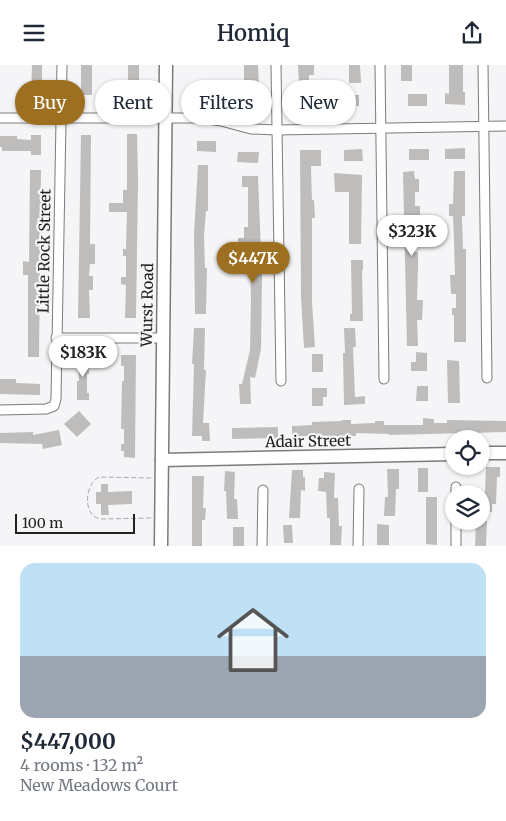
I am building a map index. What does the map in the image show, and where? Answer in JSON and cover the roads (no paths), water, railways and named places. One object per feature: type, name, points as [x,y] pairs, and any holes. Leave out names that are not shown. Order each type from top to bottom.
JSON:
[{"type":"street","name":"Little Rock Street","points":[[62,65],[62,80]]},
{"type":"street","name":"Wurst Road","points":[[166,65],[166,80]]},
{"type":"street","points":[[276,65],[281,381]]},
{"type":"street","points":[[380,65],[384,379]]},
{"type":"street","points":[[483,65],[487,378]]},
{"type":"street","points":[[0,118],[15,118]]},
{"type":"street","points":[[171,118],[201,118],[251,129],[277,130],[506,126]]},
{"type":"street","name":"Little Rock Street","points":[[0,410],[46,409],[54,406],[56,399],[61,125]]},
{"type":"street","name":"Wurst Road","points":[[161,546],[165,125]]},
{"type":"street","points":[[56,338],[162,338]]},
{"type":"street","points":[[490,453],[506,453]]},
{"type":"street","name":"Adair Street","points":[[162,460],[445,454]]},
{"type":"street","points":[[358,546],[359,489]]},
{"type":"street","points":[[262,490],[262,546]]},
{"type":"street","points":[[456,530],[456,546]]}]
